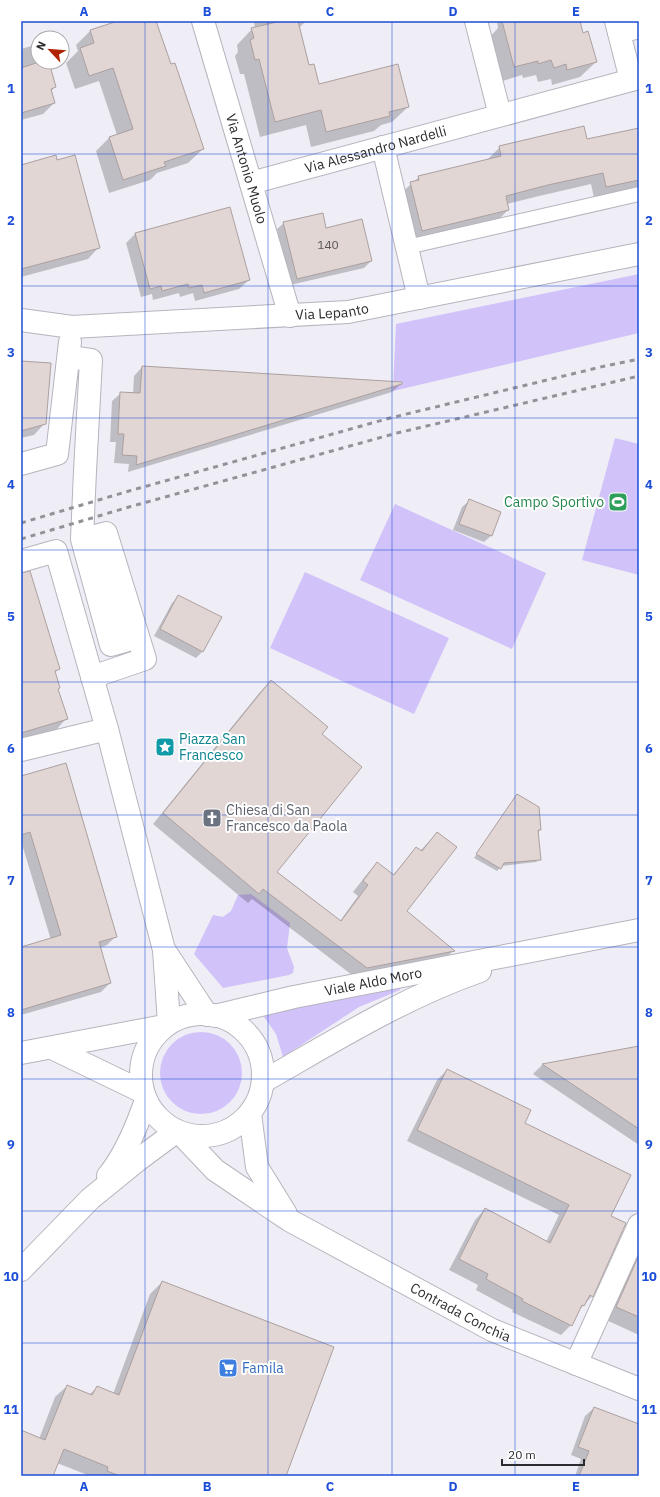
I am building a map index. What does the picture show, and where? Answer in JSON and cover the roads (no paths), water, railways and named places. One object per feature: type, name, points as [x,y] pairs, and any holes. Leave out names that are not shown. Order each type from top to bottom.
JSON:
[{"type":"street","name":"Via Antonio Muolo","points":[[203,21],[290,316]]},
{"type":"street","points":[[476,21],[500,115]]},
{"type":"street","name":"Via Alessandro Nardelli","points":[[251,183],[635,79],[625,27]]},
{"type":"street","points":[[383,147],[419,298]]},
{"type":"street","name":"Via Lepanto","points":[[21,320],[72,327],[348,312],[639,254]]},
{"type":"street","points":[[21,464],[57,454],[72,327]]},
{"type":"street","points":[[69,356],[92,360],[84,471],[82,540],[111,645],[124,641],[95,536],[106,533],[145,659],[92,677]]},
{"type":"street","points":[[21,561],[56,551],[107,729],[164,950],[167,1025]]},
{"type":"street","points":[[21,750],[107,729]]},
{"type":"street","name":"Viale Aldo Moro","points":[[211,1015],[639,930]]},
{"type":"street","points":[[164,950],[211,1015]]},
{"type":"street","name":"Viale Aldo Moro","points":[[264,1081],[407,1001],[475,972],[533,951]]},
{"type":"street","points":[[197,1014],[211,1015],[231,1020],[246,1031],[257,1046],[263,1063],[264,1081],[260,1099],[250,1114],[236,1127],[218,1135],[199,1137],[179,1132],[164,1124],[151,1110],[145,1096],[141,1074],[144,1056],[152,1040],[167,1025],[181,1017],[197,1014]]},
{"type":"street","points":[[21,1053],[167,1025]]},
{"type":"street","points":[[52,1048],[145,1096]]},
{"type":"street","points":[[21,1270],[90,1199],[116,1167],[135,1130],[145,1096]]},
{"type":"street","points":[[250,1114],[257,1167],[289,1220]]},
{"type":"street","points":[[90,1199],[138,1160],[179,1132]]},
{"type":"street","name":"Contrada Conchia","points":[[179,1132],[215,1170],[289,1220],[492,1330],[639,1389]]},
{"type":"street","points":[[576,1364],[639,1226]]},
{"type":"lane","points":[[407,247],[639,194]]},
{"type":"railway","points":[[21,523],[129,491],[390,418],[639,359]]},
{"type":"railway","points":[[21,539],[129,507],[397,433],[639,376]]},
{"type":"place","name":"Campo Sportivo","points":[[618,502]]},
{"type":"place","name":"Piazza San Francesco","points":[[165,747]]},
{"type":"place","name":"Chiesa di San Francesco da Paola","points":[[212,818]]},
{"type":"place","name":"Famila","points":[[228,1368]]}]
